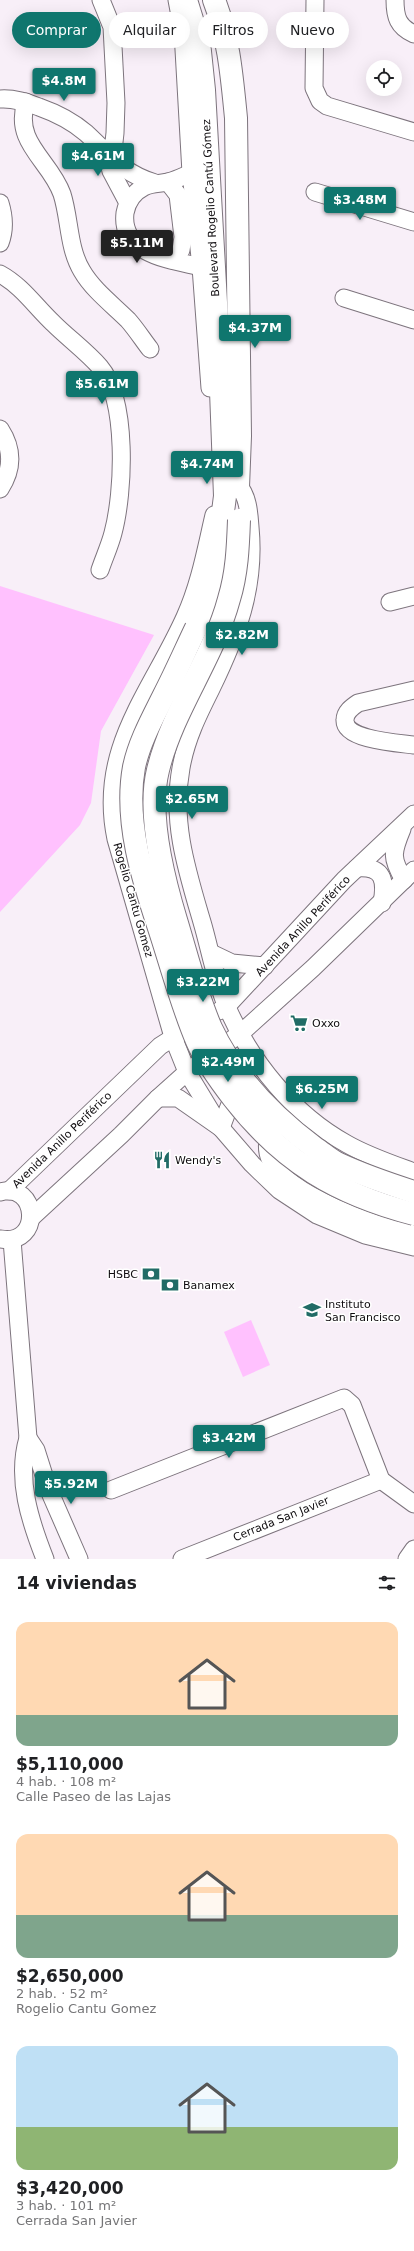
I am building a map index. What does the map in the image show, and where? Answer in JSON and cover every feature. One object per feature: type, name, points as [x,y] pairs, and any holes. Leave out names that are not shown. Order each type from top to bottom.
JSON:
[{"type":"main road","name":"Boulevard Rogelio Cantú Gómez","points":[[186,0],[199,42],[204,90],[229,485],[239,520],[238,559],[229,601],[213,641],[168,737],[157,772],[154,807],[158,840],[169,897],[211,1027],[230,1064],[258,1099],[300,1136],[337,1163],[414,1192]]},
{"type":"main road","name":"Boulevard Rogelio Cantú Gómez","points":[[214,0],[224,24],[231,67],[236,118],[240,436],[229,485],[210,587],[196,628],[147,730],[135,766],[131,799],[141,865],[156,919],[195,1036],[217,1077],[245,1113],[274,1144],[306,1169],[341,1188],[384,1206],[414,1214]]},
{"type":"street","points":[[101,0],[112,27],[116,103],[116,132],[114,142],[106,154]]},
{"type":"street","points":[[177,0],[183,32],[191,173],[201,267],[215,460],[229,485],[243,492],[249,520],[252,550],[251,578],[243,613],[230,648],[189,734],[181,767],[177,801],[178,829],[187,873],[227,1006],[242,1033],[273,1080],[288,1098],[319,1126],[348,1145],[414,1172]]},
{"type":"street","points":[[315,0],[314,88],[320,101],[327,106],[414,132]]},
{"type":"street","points":[[395,0],[398,21],[402,28],[414,34]]},
{"type":"street","points":[[0,99],[8,98],[26,102],[71,122],[86,133],[106,154],[130,173],[161,182],[178,195],[183,237],[180,250],[172,260]]},
{"type":"street","points":[[26,102],[24,111],[24,131],[29,142],[55,179],[62,195],[74,253],[82,271],[130,322],[150,350]]},
{"type":"street","points":[[106,154],[111,171],[128,203]]},
{"type":"street","points":[[191,173],[138,191],[128,203],[125,222],[131,240],[143,250],[172,260],[201,267]]},
{"type":"street","points":[[315,192],[414,222]]},
{"type":"street","points":[[0,203],[4,216],[3,236],[0,243]]},
{"type":"street","points":[[0,274],[14,282],[52,322],[100,367],[112,388],[119,423],[120,488],[113,533],[100,570]]},
{"type":"street","points":[[344,298],[414,320]]},
{"type":"street","points":[[0,429],[11,451],[4,483]]},
{"type":"street","name":"Rogelio Cantu Gomez","points":[[229,485],[216,506],[199,581],[185,617],[148,684],[122,742],[115,767],[111,791],[111,816],[116,839],[173,1037],[187,1072],[221,1128],[252,1164],[279,1190],[317,1215],[364,1234],[414,1247]]},
{"type":"street","points":[[390,602],[414,596]]},
{"type":"street","points":[[414,690],[358,704],[351,708],[345,720],[346,726],[352,733],[361,737],[414,745]]},
{"type":"street","points":[[31,1218],[187,1072],[242,1033],[382,903],[409,875],[394,862],[393,856],[394,848],[409,819]]},
{"type":"street","name":"Avenida Anillo Periférico","points":[[4,1192],[160,1046],[227,1006],[318,908],[357,868],[409,819]]},
{"type":"street","points":[[357,868],[375,869],[381,874],[384,882],[382,903]]},
{"type":"street","points":[[211,953],[232,963],[265,966]]},
{"type":"street","points":[[156,977],[174,981],[192,976],[211,953]]},
{"type":"street","points":[[158,1098],[178,1098],[221,1128],[230,1104],[236,1095],[257,1083],[273,1080]]},
{"type":"street","points":[[288,1098],[278,1110],[267,1142],[270,1159],[280,1172],[300,1188],[327,1204],[389,1228],[414,1234]]},
{"type":"street","points":[[4,1192],[15,1192],[26,1200],[31,1211],[31,1218],[27,1230],[18,1238],[6,1239],[28,1438],[24,1452],[29,1518],[45,1559]]},
{"type":"street","points":[[111,1490],[339,1399],[348,1400],[381,1480],[414,1504]]},
{"type":"street","points":[[28,1438],[36,1450],[48,1488],[79,1559]]},
{"type":"street","name":"Cerrada San Javier","points":[[182,1559],[381,1480]]},
{"type":"street","points":[[26,1492],[48,1488]]},
{"type":"street","points":[[407,1559],[414,1549]]},
{"type":"shaded area","points":[[0,586],[154,635],[101,731],[91,803],[80,825],[0,912]]},
{"type":"shaded area","points":[[251,1320],[270,1365],[243,1377],[224,1332]]},
{"type":"place","name":"Oxxo","points":[[299,1023]]},
{"type":"place","name":"Wendy's","points":[[162,1160]]},
{"type":"place","name":"HSBC","points":[[151,1274]]},
{"type":"place","name":"Banamex","points":[[170,1285]]},
{"type":"place","name":"Instituto San Francisco","points":[[312,1310]]}]
